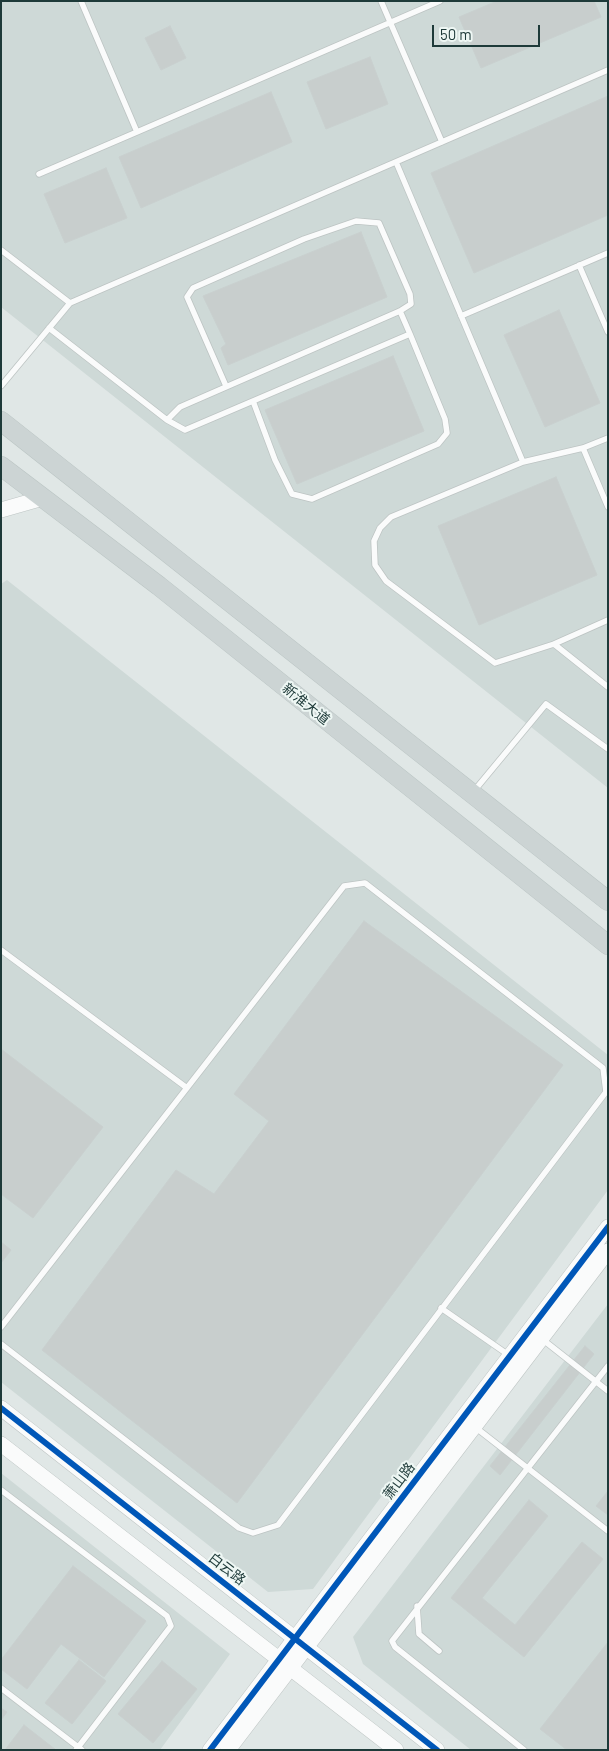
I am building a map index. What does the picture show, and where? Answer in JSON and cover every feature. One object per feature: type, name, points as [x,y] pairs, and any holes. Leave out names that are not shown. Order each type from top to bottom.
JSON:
[{"type":"main road","points":[[1,422],[608,901]]},
{"type":"main road","name":"新淮大道","points":[[1,466],[167,592],[608,945]]},
{"type":"street","points":[[1,510],[43,498]]},
{"type":"street","name":"萧山路","points":[[301,1642],[473,1426],[608,1227]]},
{"type":"street","name":"萧山路","points":[[210,1750],[285,1663],[516,1360],[542,1339],[608,1251]]},
{"type":"street","name":"白云路","points":[[1,1408],[437,1750]]},
{"type":"street","points":[[1,1444],[396,1750]]},
{"type":"street","name":"萧山路","points":[[228,1750],[285,1663]]},
{"type":"lane","points":[[81,1],[137,132]]},
{"type":"lane","points":[[381,1],[442,142]]},
{"type":"lane","points":[[39,174],[440,1]]},
{"type":"lane","points":[[1,386],[70,303],[608,70]]},
{"type":"lane","points":[[396,162],[523,462]]},
{"type":"lane","points":[[167,420],[180,407],[400,311],[411,304],[410,294],[379,223],[356,221],[304,239],[193,288],[187,297],[226,386]]},
{"type":"lane","points":[[1,250],[70,303]]},
{"type":"lane","points":[[461,316],[608,253]]},
{"type":"lane","points":[[579,265],[608,332]]},
{"type":"lane","points":[[253,401],[275,460],[292,494],[312,499],[438,444],[447,433],[445,419],[400,311]]},
{"type":"lane","points":[[49,328],[167,420],[185,430],[410,334]]},
{"type":"lane","points":[[608,438],[584,448],[523,462],[390,517],[376,537],[374,560],[386,581],[495,663],[554,644],[608,620]]},
{"type":"lane","points":[[584,448],[608,507]]},
{"type":"lane","points":[[554,644],[608,687]]},
{"type":"lane","points":[[472,794],[546,704],[608,749]]},
{"type":"lane","points":[[1,1327],[344,886],[365,883],[603,1068],[606,1092],[278,1525],[253,1534],[239,1528],[1,1344]]},
{"type":"lane","points":[[1,950],[187,1088]]},
{"type":"lane","points":[[442,1308],[516,1360]]},
{"type":"lane","points":[[542,1339],[608,1391]]},
{"type":"lane","points":[[524,1750],[395,1647],[392,1641],[417,1606],[608,1366]]},
{"type":"lane","points":[[473,1426],[608,1531]]},
{"type":"lane","points":[[1,1490],[167,1616],[171,1626],[79,1749],[1,1688]]},
{"type":"lane","points":[[417,1606],[419,1634],[439,1651]]},
{"type":"shaded area","points":[[1,1],[608,1],[608,788],[1,307]]},
{"type":"shaded area","points":[[7,580],[608,1055],[608,1190],[313,1589],[268,1592],[1,1382],[1,584]]},
{"type":"shaded area","points":[[608,1304],[608,1750],[471,1750],[363,1664],[353,1637]]},
{"type":"shaded area","points":[[1,1473],[230,1654],[160,1750],[1,1750]]},
{"type":"building","points":[[497,1],[594,1],[601,17],[481,68],[459,17]]},
{"type":"building","points":[[170,26],[186,58],[161,70],[145,38]]},
{"type":"building","points":[[370,57],[388,104],[326,129],[307,82]]},
{"type":"building","points":[[271,92],[292,142],[141,208],[119,157]]},
{"type":"building","points":[[608,96],[608,215],[474,273],[431,173]]},
{"type":"building","points":[[106,168],[127,218],[65,243],[44,194]]},
{"type":"building","points":[[361,232],[387,297],[228,365],[221,348],[226,344],[203,296]]},
{"type":"building","points":[[559,310],[600,403],[545,427],[504,335]]},
{"type":"building","points":[[393,356],[424,431],[297,484],[265,410]]},
{"type":"building","points":[[556,477],[597,575],[479,625],[438,526]]},
{"type":"building","points":[[364,921],[563,1065],[237,1503],[42,1350],[176,1170],[214,1194],[269,1121],[234,1094]]},
{"type":"building","points":[[1,1049],[103,1127],[33,1218],[1,1194]]},
{"type":"building","points":[[1,1242],[11,1250],[1,1263]]},
{"type":"building","points":[[585,1346],[594,1354],[500,1475],[490,1466]]},
{"type":"building","points":[[608,1491],[608,1515],[596,1506]]},
{"type":"building","points":[[529,1500],[548,1516],[482,1598],[515,1625],[582,1542],[603,1559],[524,1657],[451,1598]]},
{"type":"building","points":[[73,1566],[146,1621],[104,1677],[61,1644],[27,1689],[1,1669],[1,1660]]},
{"type":"building","points":[[608,1642],[608,1750],[567,1750],[540,1729]]},
{"type":"building","points":[[79,1660],[106,1681],[72,1724],[45,1703]]},
{"type":"building","points":[[162,1661],[197,1689],[153,1743],[118,1714]]},
{"type":"building","points":[[1,1708],[7,1712],[1,1720]]},
{"type":"building","points":[[24,1725],[56,1750],[5,1750]]},
{"type":"cycle path","points":[[210,1750],[608,1227]]},
{"type":"cycle path","points":[[1,1408],[437,1750]]}]
